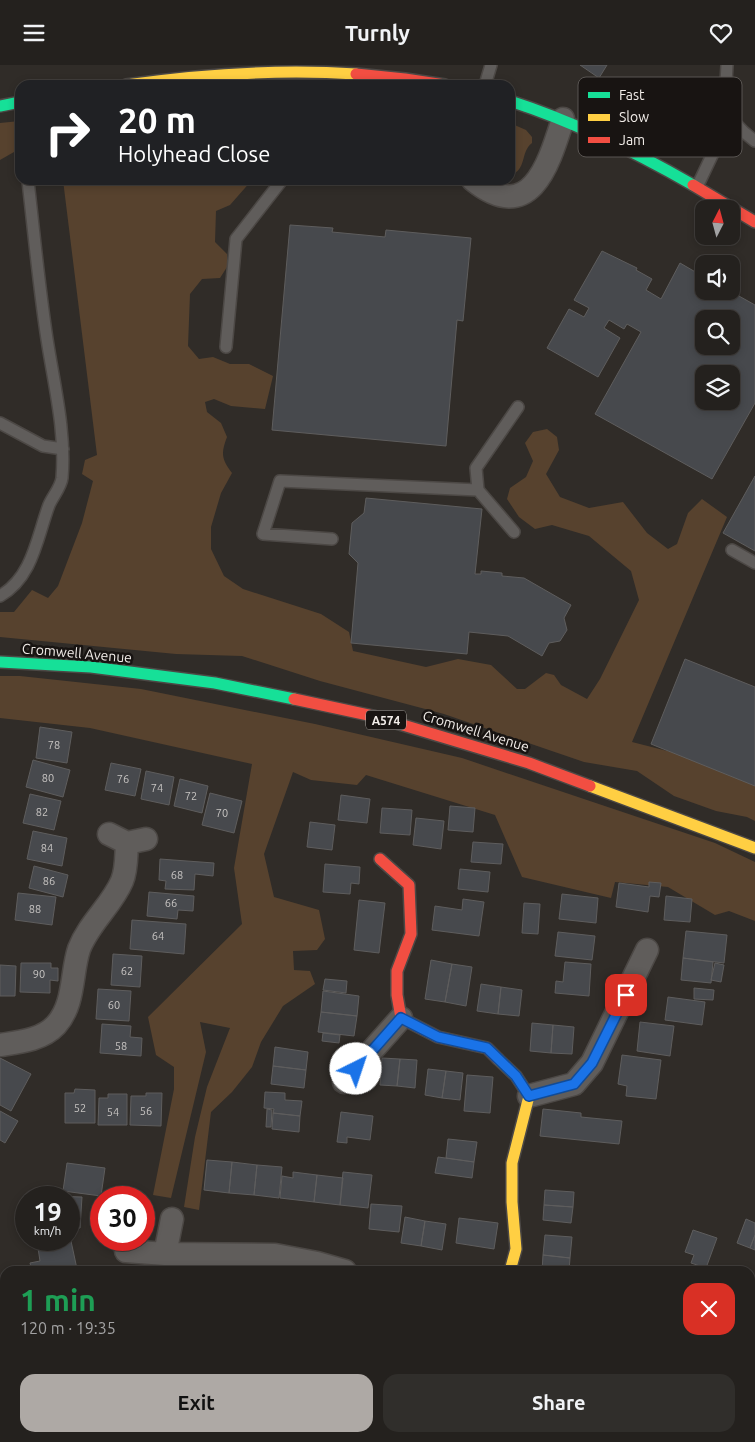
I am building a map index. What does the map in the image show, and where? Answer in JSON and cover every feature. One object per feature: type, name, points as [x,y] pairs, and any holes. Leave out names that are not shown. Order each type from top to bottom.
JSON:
[{"type":"street","points":[[164,80],[254,70],[329,67],[417,80]]},
{"type":"street","points":[[0,106],[15,103]]},
{"type":"street","points":[[515,103],[578,126]]},
{"type":"street","points":[[480,185],[502,196],[523,194],[533,186],[550,158],[563,119]]},
{"type":"street","points":[[644,157],[755,222]]},
{"type":"street","name":"Cromwell Avenue","points":[[0,662],[91,667],[215,683],[373,716],[529,763],[755,849]]},
{"type":"street","points":[[0,1045],[38,1037],[55,1026],[62,1018],[70,995],[79,950],[84,937],[122,881],[126,869],[127,839]]},
{"type":"street","points":[[380,859],[409,885],[411,934],[397,971],[397,995],[401,1018]]},
{"type":"street","points":[[529,1096],[574,1084],[592,1063],[648,950]]},
{"type":"street","points":[[344,1082],[401,1018]]},
{"type":"street","points":[[401,1018],[438,1037],[487,1048],[516,1076],[529,1096],[512,1163],[512,1202],[516,1249],[511,1266]]},
{"type":"street","points":[[165,1254],[172,1219]]},
{"type":"street","points":[[126,1251],[165,1254],[275,1255],[296,1258],[325,1266]]},
{"type":"lane","points":[[486,80],[491,65]]},
{"type":"lane","points":[[742,131],[755,141]]},
{"type":"lane","points":[[697,187],[711,157]]},
{"type":"lane","points":[[0,596],[22,575],[34,555],[50,504],[62,481],[63,449],[57,392],[47,340],[28,185]]},
{"type":"lane","points":[[226,347],[236,239],[278,185]]},
{"type":"lane","points":[[514,532],[478,490],[476,468],[518,407]]},
{"type":"lane","points":[[0,423],[43,445],[63,449]]},
{"type":"lane","points":[[332,539],[263,534],[280,481],[478,490]]},
{"type":"lane","points":[[732,550],[755,563]]},
{"type":"shaded area","points":[[15,122],[15,152],[0,160],[0,123]]},
{"type":"shaded area","points":[[515,125],[526,130],[532,137],[532,143],[526,151],[519,170],[515,173]]},
{"type":"shaded area","points":[[64,185],[248,185],[230,205],[216,211],[215,242],[227,254],[227,267],[220,278],[202,279],[190,294],[188,346],[199,359],[213,357],[230,364],[249,364],[273,376],[265,409],[231,406],[214,399],[205,402],[207,412],[221,423],[227,437],[223,456],[232,473],[221,493],[211,527],[211,549],[224,576],[243,589],[321,614],[349,632],[353,651],[426,667],[458,659],[491,665],[517,689],[525,689],[546,673],[554,675],[561,685],[587,699],[600,679],[639,600],[631,571],[589,536],[552,525],[535,529],[519,517],[507,499],[510,488],[526,477],[533,461],[525,443],[533,432],[547,429],[557,437],[559,450],[546,474],[560,497],[589,508],[623,502],[647,533],[668,549],[677,544],[688,513],[702,499],[727,517],[632,742],[691,757],[755,786],[755,821],[747,817],[716,811],[674,796],[637,771],[584,762],[444,714],[320,681],[242,656],[176,654],[0,637],[0,612],[14,612],[32,590],[48,598],[58,586],[82,523],[93,481],[82,474],[85,460],[97,455]]},
{"type":"shaded area","points":[[0,676],[20,676],[141,689],[315,724],[462,758],[715,843],[755,862],[755,921],[729,911],[715,915],[668,887],[615,882],[611,898],[522,877],[495,815],[366,775],[357,785],[311,780],[293,772],[264,854],[274,897],[319,910],[325,939],[317,950],[293,951],[294,970],[310,971],[315,984],[283,1006],[261,1042],[252,1067],[232,1092],[211,1112],[199,1210],[184,1207],[195,1137],[207,1087],[230,1028],[200,1022],[206,1052],[171,1198],[155,1195],[155,1186],[174,1089],[174,1067],[156,1055],[148,1017],[242,924],[234,868],[252,764],[90,728],[0,718]]},
{"type":"building","points":[[580,65],[607,65],[600,77]]},
{"type":"building","points":[[290,225],[333,228],[332,232],[385,237],[386,230],[471,238],[463,321],[457,320],[446,446],[272,430]]},
{"type":"building","points":[[602,251],[637,268],[636,270],[652,279],[646,290],[661,299],[680,263],[695,272],[695,300],[740,300],[740,297],[755,305],[755,403],[712,479],[595,414],[641,332],[627,324],[624,329],[609,320],[604,328],[620,338],[598,377],[547,348],[569,309],[584,317],[589,308],[574,300]]},
{"type":"building","points":[[755,476],[755,551],[723,533]]},
{"type":"building","points":[[366,498],[482,509],[475,574],[481,574],[481,571],[502,573],[502,576],[524,578],[571,605],[564,618],[567,630],[560,641],[549,643],[542,656],[508,636],[469,632],[467,654],[351,643],[358,563],[349,554],[352,523],[364,513]]},
{"type":"building","points":[[685,659],[755,687],[755,786],[651,744]]},
{"type":"building","points":[[40,727],[72,732],[67,763],[36,758]]},
{"type":"building","points":[[33,760],[70,770],[63,797],[26,787]]},
{"type":"building","points":[[111,763],[141,769],[135,796],[105,790]]},
{"type":"building","points":[[146,771],[174,777],[169,805],[141,799]]},
{"type":"building","points":[[180,779],[208,786],[202,813],[174,806]]},
{"type":"building","points":[[210,793],[242,801],[234,833],[202,825]]},
{"type":"building","points":[[30,794],[61,801],[54,830],[23,823]]},
{"type":"building","points":[[341,795],[370,799],[367,823],[338,820]]},
{"type":"building","points":[[450,806],[475,808],[473,832],[448,830]]},
{"type":"building","points":[[382,808],[412,810],[410,835],[380,833]]},
{"type":"building","points":[[416,818],[444,821],[441,849],[413,845]]},
{"type":"building","points":[[310,822],[335,825],[332,850],[307,847]]},
{"type":"building","points":[[33,831],[67,838],[62,866],[27,859]]},
{"type":"building","points":[[473,842],[503,844],[501,864],[471,862]]},
{"type":"building","points":[[160,859],[214,863],[213,876],[195,874],[194,890],[165,889],[166,881],[159,880]]},
{"type":"building","points":[[325,864],[360,867],[359,884],[351,883],[350,894],[323,892]]},
{"type":"building","points":[[34,866],[68,875],[63,897],[29,888]]},
{"type":"building","points":[[460,869],[490,872],[488,892],[458,889]]},
{"type":"building","points":[[649,882],[661,883],[659,897],[650,896],[648,912],[616,907],[619,883],[649,887]]},
{"type":"building","points":[[149,892],[194,896],[193,911],[178,910],[177,919],[147,916]]},
{"type":"building","points":[[18,893],[56,897],[52,925],[15,920]]},
{"type":"building","points":[[562,894],[598,898],[596,923],[559,919]]},
{"type":"building","points":[[666,896],[692,899],[690,922],[664,920]]},
{"type":"building","points":[[463,899],[484,902],[479,936],[432,930],[435,906],[462,910]]},
{"type":"building","points":[[359,900],[385,903],[379,953],[354,950]]},
{"type":"building","points":[[524,903],[540,904],[538,934],[522,933]]},
{"type":"building","points":[[132,920],[186,924],[184,954],[130,949]]},
{"type":"building","points":[[686,931],[727,935],[724,963],[683,958]]},
{"type":"building","points":[[558,932],[595,936],[592,960],[555,956]]},
{"type":"building","points":[[113,954],[142,956],[140,987],[111,985]]},
{"type":"building","points":[[683,958],[713,962],[711,983],[681,980]]},
{"type":"building","points":[[431,960],[452,964],[445,1002],[425,999]]},
{"type":"building","points":[[565,962],[591,964],[589,996],[555,993],[556,981],[563,982]]},
{"type":"building","points":[[21,963],[51,963],[51,968],[58,968],[58,981],[50,980],[50,993],[20,992]]},
{"type":"building","points":[[715,963],[724,965],[721,982],[711,980]]},
{"type":"building","points":[[452,964],[472,967],[466,1006],[445,1002]]},
{"type":"building","points":[[0,965],[16,966],[15,996],[0,996]]},
{"type":"building","points":[[325,979],[347,981],[346,993],[323,990]]},
{"type":"building","points":[[481,984],[501,987],[498,1014],[477,1011]]},
{"type":"building","points":[[501,987],[522,990],[519,1016],[498,1014]]},
{"type":"building","points":[[694,988],[714,990],[713,1000],[694,999]]},
{"type":"building","points":[[98,989],[131,991],[129,1021],[96,1019]]},
{"type":"building","points":[[323,991],[359,996],[357,1016],[321,1012]]},
{"type":"building","points":[[668,997],[705,1002],[702,1025],[665,1020]]},
{"type":"building","points":[[321,1012],[357,1016],[354,1036],[318,1032]]},
{"type":"building","points":[[640,1022],[674,1026],[670,1056],[637,1051]]},
{"type":"building","points":[[532,1023],[553,1025],[551,1053],[530,1051]]},
{"type":"building","points":[[102,1024],[131,1026],[130,1037],[142,1038],[141,1056],[100,1053]]},
{"type":"building","points":[[553,1025],[574,1027],[572,1054],[551,1053]]},
{"type":"building","points":[[323,1033],[340,1035],[339,1043],[322,1041]]},
{"type":"building","points":[[275,1047],[308,1052],[306,1070],[273,1066]]},
{"type":"building","points":[[622,1055],[661,1060],[656,1099],[626,1096],[627,1086],[618,1084]]},
{"type":"building","points":[[0,1058],[31,1074],[11,1111],[0,1105]]},
{"type":"building","points":[[382,1058],[400,1059],[397,1086],[380,1085]]},
{"type":"building","points":[[400,1059],[417,1060],[415,1088],[397,1086]]},
{"type":"building","points":[[273,1066],[306,1070],[304,1088],[271,1084]]},
{"type":"building","points":[[428,1069],[446,1071],[442,1098],[425,1095]]},
{"type":"building","points":[[446,1071],[463,1073],[460,1100],[442,1098]]},
{"type":"building","points":[[467,1075],[493,1077],[490,1113],[464,1111]]},
{"type":"building","points":[[75,1089],[95,1090],[95,1123],[65,1123],[65,1093],[74,1093]]},
{"type":"building","points":[[265,1092],[285,1093],[285,1100],[302,1101],[300,1116],[273,1113],[274,1109],[264,1108]]},
{"type":"building","points":[[146,1093],[162,1093],[161,1126],[130,1125],[131,1096],[146,1096]]},
{"type":"building","points":[[108,1094],[127,1094],[127,1125],[98,1125],[99,1098],[108,1098]]},
{"type":"building","points":[[267,1109],[272,1110],[271,1127],[266,1127]]},
{"type":"building","points":[[543,1109],[581,1113],[581,1117],[622,1121],[619,1144],[540,1136]]},
{"type":"building","points":[[0,1111],[18,1121],[5,1143],[0,1140]]},
{"type":"building","points":[[341,1112],[373,1116],[370,1140],[347,1137],[347,1143],[337,1142]]},
{"type":"building","points":[[273,1113],[300,1116],[299,1132],[272,1129]]},
{"type":"building","points":[[448,1139],[477,1142],[474,1162],[446,1158]]},
{"type":"building","points":[[438,1157],[474,1162],[472,1178],[435,1173]]},
{"type":"building","points":[[207,1160],[232,1162],[229,1193],[204,1190]]},
{"type":"building","points":[[232,1162],[257,1165],[254,1195],[229,1193]]},
{"type":"building","points":[[67,1163],[105,1168],[102,1186],[90,1186],[90,1195],[80,1193],[80,1186],[64,1186]]},
{"type":"building","points":[[257,1165],[282,1167],[279,1198],[254,1195]]},
{"type":"building","points":[[293,1172],[317,1175],[314,1202],[280,1198],[282,1176],[293,1178]]},
{"type":"building","points":[[343,1172],[372,1175],[368,1208],[340,1205]]},
{"type":"building","points":[[317,1175],[343,1178],[340,1205],[314,1202]]},
{"type":"building","points":[[545,1190],[574,1192],[573,1207],[544,1205]]},
{"type":"building","points":[[80,1197],[82,1197],[80,1228]]},
{"type":"building","points":[[371,1204],[402,1206],[399,1232],[369,1229]]},
{"type":"building","points":[[544,1205],[573,1207],[571,1223],[543,1220]]},
{"type":"building","points":[[405,1217],[425,1221],[421,1246],[401,1243]]},
{"type":"building","points":[[459,1218],[498,1223],[494,1249],[456,1243]]},
{"type":"building","points":[[746,1219],[755,1223],[755,1235],[750,1248],[737,1243]]},
{"type":"building","points":[[425,1221],[446,1224],[442,1250],[421,1246]]},
{"type":"building","points":[[693,1230],[717,1238],[707,1266],[691,1263],[694,1255],[685,1252]]},
{"type":"building","points":[[545,1235],[572,1237],[570,1258],[543,1255]]},
{"type":"building","points":[[755,1235],[755,1250],[750,1248]]},
{"type":"building","points":[[38,1251],[73,1251],[76,1266],[31,1266],[30,1263],[40,1261]]},
{"type":"building","points":[[543,1255],[570,1258],[569,1266],[542,1266]]},
{"type":"traffic: fast","points":[[0,106],[15,103]]},
{"type":"traffic: fast","points":[[515,103],[578,127]]},
{"type":"traffic: fast","points":[[643,157],[693,185]]},
{"type":"traffic: fast","points":[[0,662],[91,667],[215,683],[294,699]]},
{"type":"traffic: slow","points":[[167,80],[270,72],[356,74]]},
{"type":"traffic: slow","points":[[590,786],[755,848]]},
{"type":"traffic: slow","points":[[498,1059],[516,1076],[529,1096],[512,1163],[512,1202],[516,1249],[511,1266]]},
{"type":"traffic: jam","points":[[356,74],[412,80]]},
{"type":"traffic: jam","points":[[693,185],[755,222]]},
{"type":"traffic: jam","points":[[294,699],[373,716],[529,763],[590,786]]},
{"type":"traffic: jam","points":[[380,859],[409,885],[411,934],[397,971],[397,995],[401,1018],[438,1037],[487,1048],[498,1059]]},
{"type":"route","points":[[356,1069],[401,1018],[438,1037],[487,1048],[516,1076],[529,1096],[574,1084],[592,1063],[626,995]]}]
